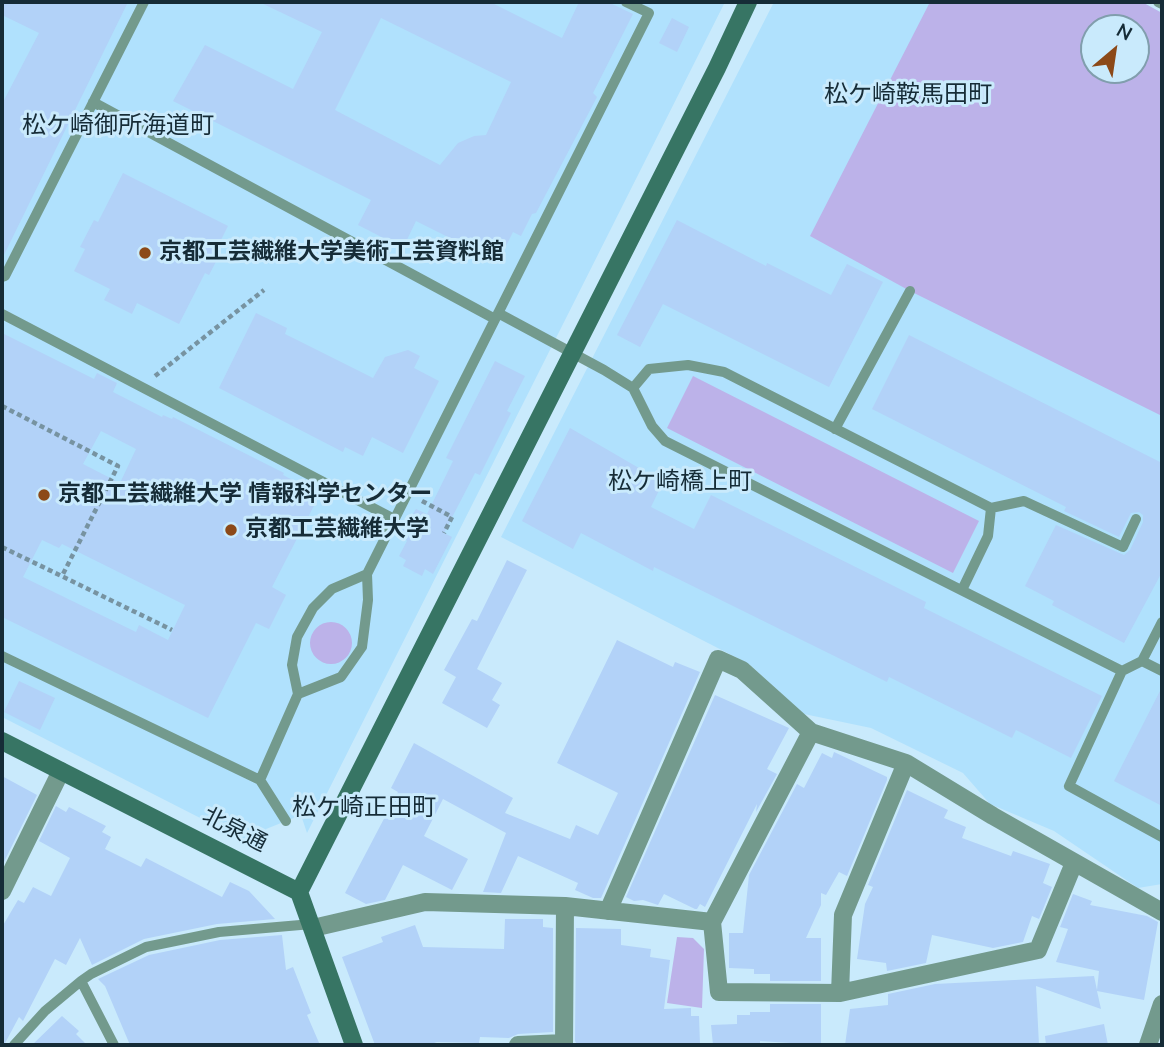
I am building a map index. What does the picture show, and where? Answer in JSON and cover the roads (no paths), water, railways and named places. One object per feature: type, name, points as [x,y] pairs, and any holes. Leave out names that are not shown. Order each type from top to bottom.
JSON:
[{"type":"street","points":[[354,1045],[299,892],[748,2]]},
{"type":"street","points":[[608,911],[718,659],[742,670],[811,732],[906,763],[1162,912]]},
{"type":"street","points":[[811,732],[712,922],[719,992],[840,993],[1038,950],[1074,863]]},
{"type":"street","name":"北泉通","points":[[2,741],[299,892]]},
{"type":"street","points":[[840,993],[843,915],[906,763]]},
{"type":"street","points":[[2,891],[61,771]]},
{"type":"street","points":[[312,926],[425,902],[565,906],[712,922]]},
{"type":"street","points":[[518,1045],[564,1044],[565,906]]},
{"type":"street","points":[[1148,1045],[1162,1004]]},
{"type":"lane","points":[[3,278],[144,2]]},
{"type":"lane","points":[[298,694],[341,677],[362,647],[368,600],[367,574],[649,13],[626,2]]},
{"type":"lane","points":[[93,102],[497,316],[573,353],[633,388],[652,426],[665,441],[1122,671]]},
{"type":"lane","points":[[835,429],[910,291]]},
{"type":"lane","points":[[2,314],[394,519]]},
{"type":"lane","points":[[633,388],[649,369],[688,365],[724,372],[991,508],[1024,501],[1123,547],[1136,519]]},
{"type":"lane","points":[[962,590],[988,536],[991,508]]},
{"type":"lane","points":[[260,780],[298,694],[292,665],[297,637],[313,608],[332,589],[367,574]]},
{"type":"lane","points":[[1162,622],[1142,662],[1122,671],[1069,786],[1162,837]]},
{"type":"lane","points":[[2,656],[260,780],[286,821]]},
{"type":"lane","points":[[1142,662],[1162,671]]},
{"type":"lane","points":[[14,1045],[45,1011],[81,981],[146,947],[219,932],[312,926]]},
{"type":"lane","points":[[81,981],[114,1045]]},
{"type":"place","name":"京都工芸繊維大学美術工芸資料館","points":[[145,253]]},
{"type":"place","name":"京都工芸繊維大学 情報科学センター","points":[[44,495]]},
{"type":"place","name":"京都工芸繊維大学","points":[[231,530]]},
{"type":"district","name":"松ケ崎鞍馬田町","points":[[908,96]]},
{"type":"district","name":"松ケ崎御所海道町","points":[[118,127]]},
{"type":"district","name":"松ケ崎橋上町","points":[[680,483]]},
{"type":"district","name":"松ケ崎正田町","points":[[364,809]]}]
